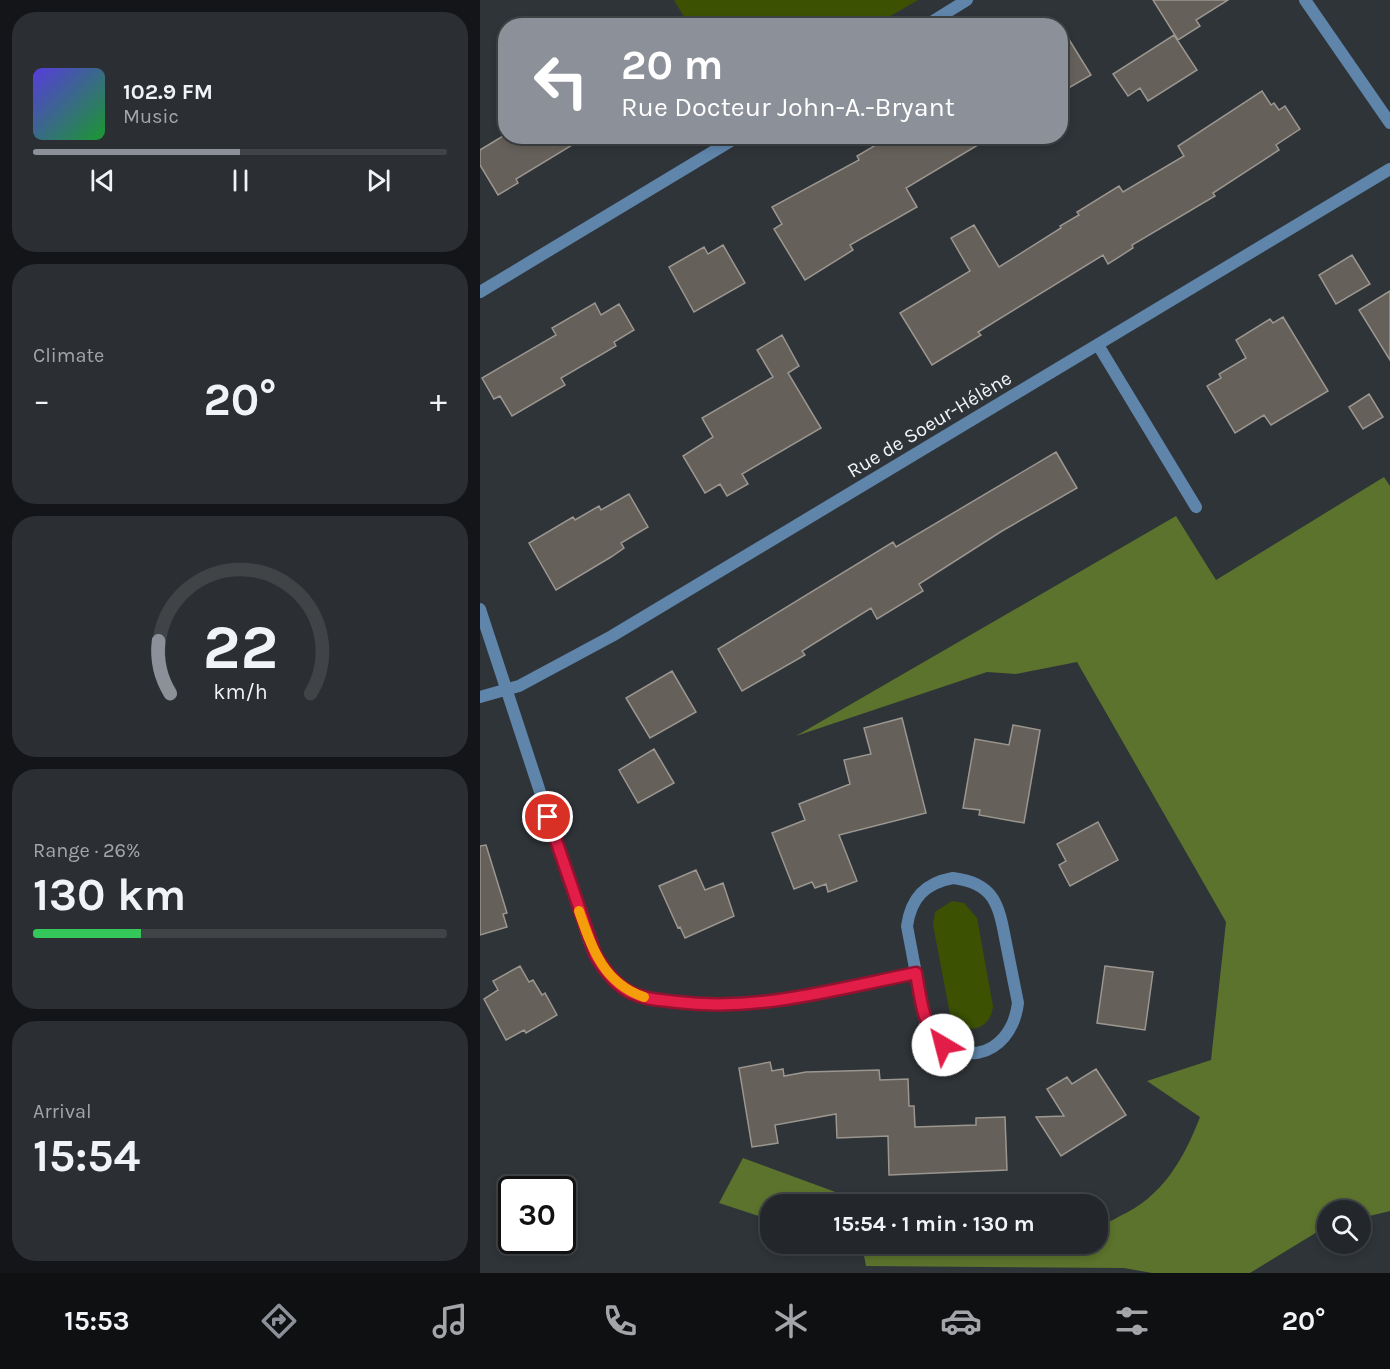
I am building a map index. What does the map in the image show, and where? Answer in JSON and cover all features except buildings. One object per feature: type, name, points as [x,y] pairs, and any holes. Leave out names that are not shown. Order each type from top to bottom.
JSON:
[{"type":"street","points":[[938,18],[967,0]]},
{"type":"street","points":[[1305,0],[1390,123]]},
{"type":"street","points":[[480,292],[726,144]]},
{"type":"street","name":"Rue de Soeur-Hélène","points":[[480,697],[506,691],[612,636],[1390,169]]},
{"type":"street","points":[[1098,345],[1196,507]]},
{"type":"street","points":[[480,609],[589,941],[604,970],[616,983],[646,998],[727,1007],[764,1003],[916,973]]},
{"type":"street","points":[[946,879],[968,879],[981,885],[1000,908],[1018,1004],[1016,1018],[1010,1032],[999,1044],[986,1051],[971,1054],[956,1052],[943,1045],[932,1035],[925,1021],[916,973],[907,926],[909,911],[916,898],[926,887],[946,879]]},
{"type":"green space","points":[[674,0],[918,0],[887,18],[685,18]]},
{"type":"green space","points":[[1384,477],[1390,486],[1390,1211],[1371,1216],[1371,1200],[1317,1200],[1317,1232],[1250,1273],[1152,1273],[1124,1268],[866,1266],[864,1254],[1108,1254],[1108,1222],[1135,1208],[1160,1187],[1187,1148],[1200,1117],[1147,1081],[1211,1060],[1226,922],[1077,662],[1016,674],[987,672],[796,736],[1176,516],[1216,580]]},
{"type":"green space","points":[[952,901],[964,903],[977,918],[993,1006],[987,1021],[975,1028],[968,1029],[962,1026],[955,1022],[950,1014],[933,925],[935,912]]},
{"type":"green space","points":[[743,1158],[841,1194],[760,1194],[760,1216],[719,1203]]},
{"type":"slow traffic","points":[[579,911],[589,941],[604,970],[616,983],[644,997]]},
{"type":"route","points":[[548,817],[595,954],[604,970],[616,983],[632,993],[646,998],[707,1006],[748,1006],[916,973],[925,1021],[932,1035],[943,1045]]}]
